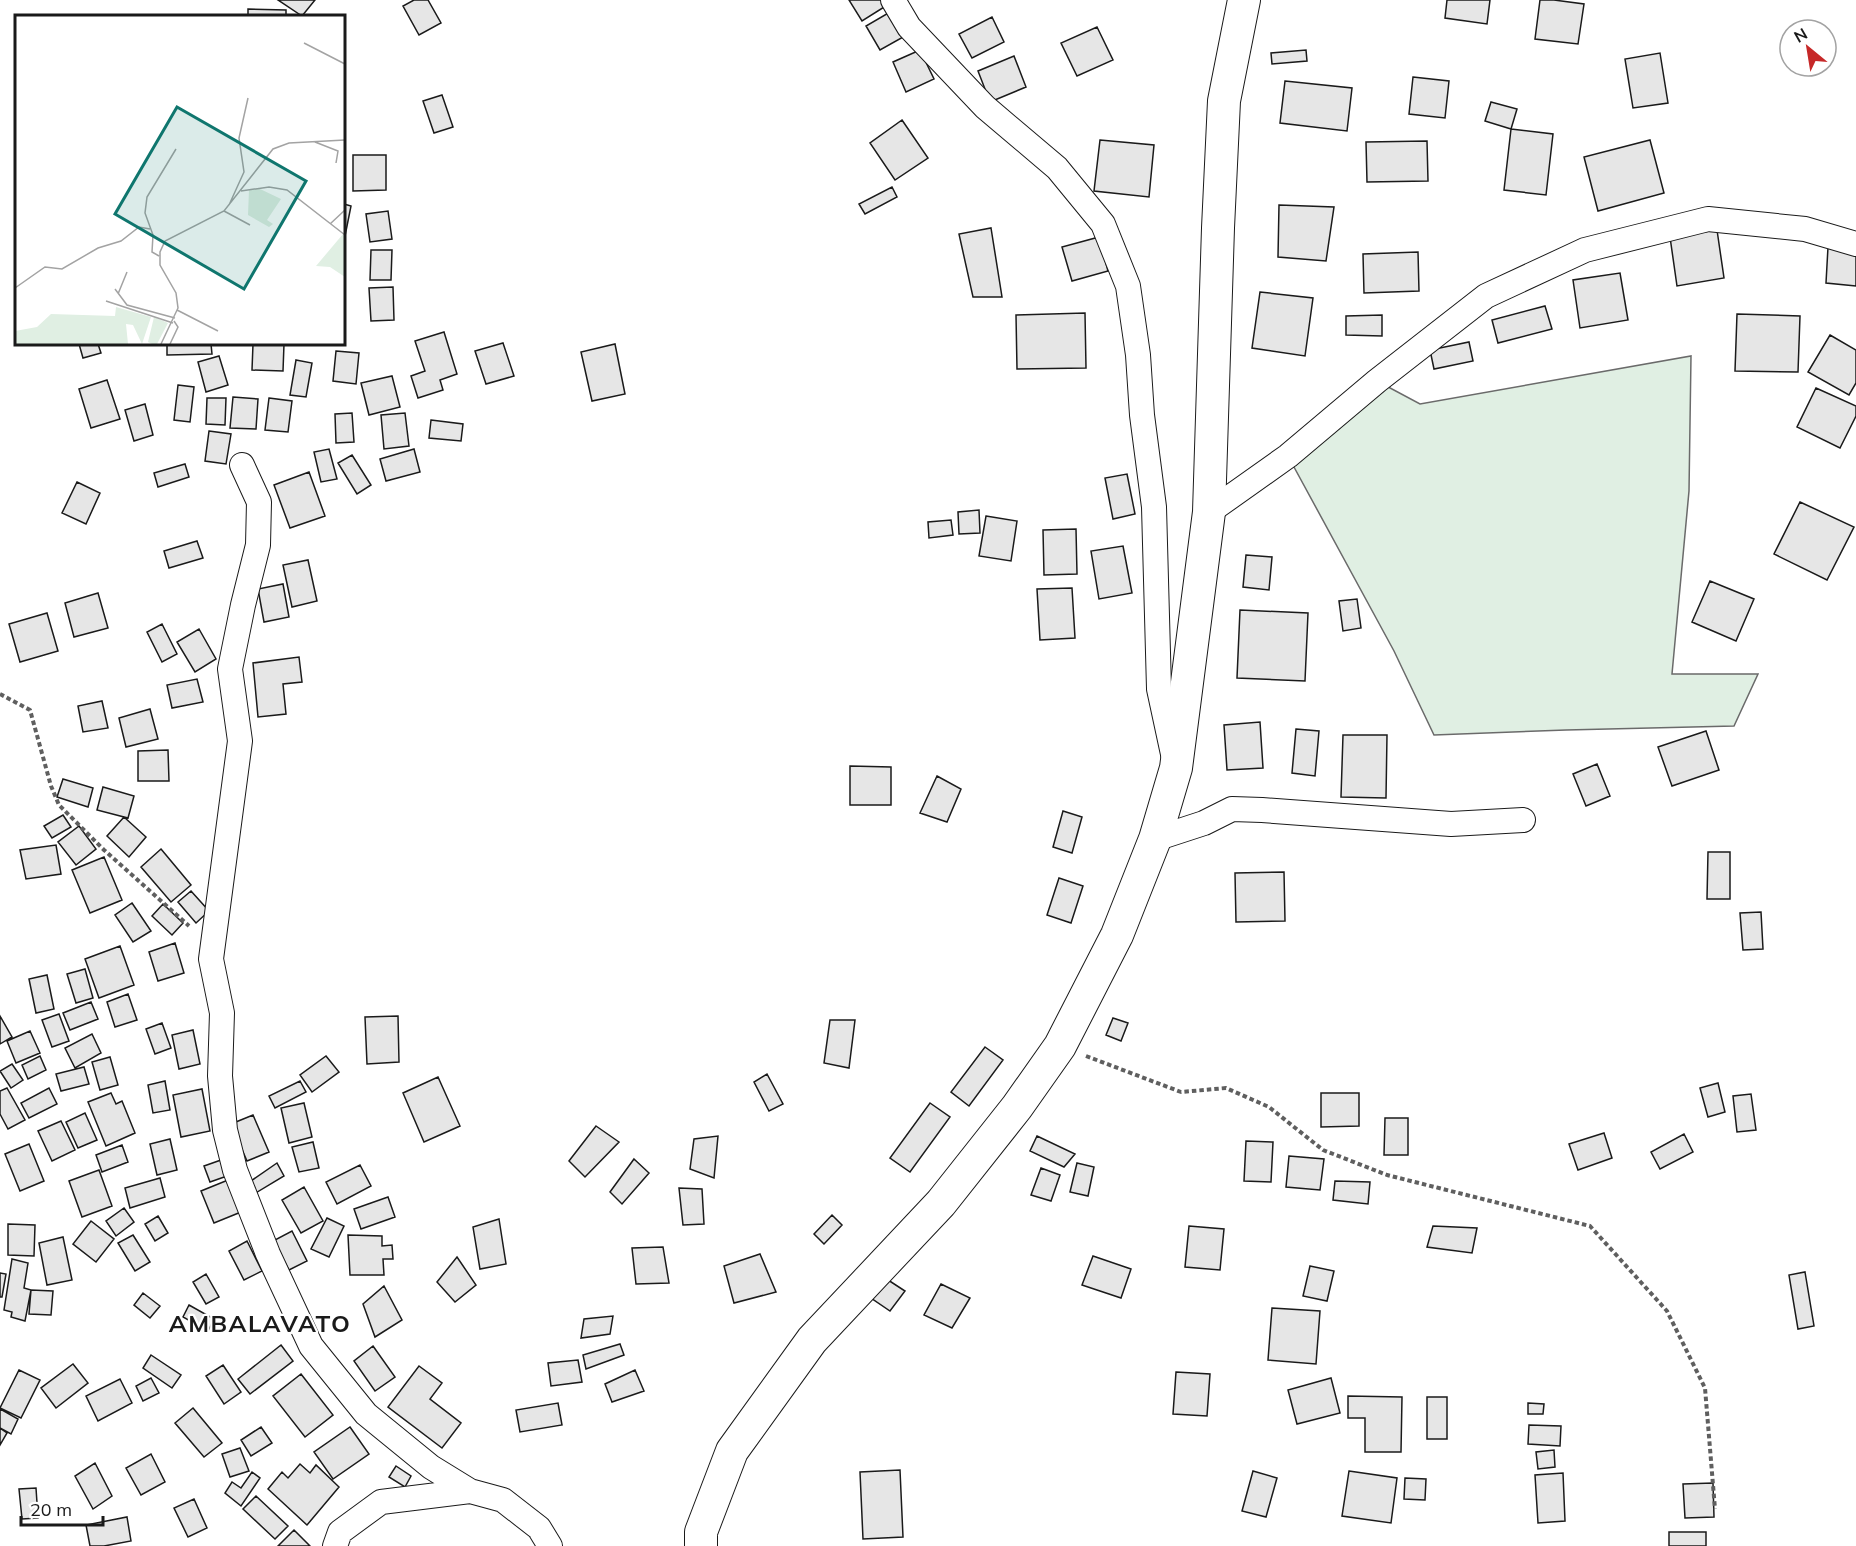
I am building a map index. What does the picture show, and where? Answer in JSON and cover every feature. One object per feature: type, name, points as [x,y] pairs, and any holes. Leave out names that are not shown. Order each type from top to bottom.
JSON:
[{"type":"street","points":[[893,0],[909,27],[985,107],[1057,168],[1103,224],[1128,286],[1138,355],[1142,415],[1154,507],[1159,689],[1176,768]]},
{"type":"street","points":[[700,1546],[701,1532],[732,1451],[805,1349],[941,1203],[1017,1107],[1060,1046],[1117,935],[1155,839],[1176,768],[1209,512],[1224,101],[1244,0]]},
{"type":"street","points":[[1209,512],[1288,456],[1377,381],[1486,296],[1585,250],[1708,219],[1804,229],[1856,244]]},
{"type":"street","points":[[242,465],[259,502],[258,545],[230,669],[240,741],[211,959],[222,1013],[220,1076],[225,1130],[239,1180],[268,1254],[311,1346],[366,1414],[431,1467],[470,1491],[504,1500],[539,1528],[550,1546]]},
{"type":"street","points":[[1155,839],[1203,823],[1232,809],[1451,824],[1523,820]]},
{"type":"street","points":[[335,1546],[340,1532],[381,1502],[470,1491]]},
{"type":"path","points":[[0,694],[30,710],[51,786],[59,805],[104,850],[213,947]]},
{"type":"path","points":[[1060,1046],[1181,1092],[1226,1088],[1269,1107],[1323,1150],[1387,1175],[1590,1226],[1667,1311],[1705,1388],[1715,1509]]},
{"type":"green space","points":[[1691,356],[1689,491],[1672,674],[1758,674],[1734,726],[1434,735],[1394,651],[1288,456],[1377,381],[1420,404]]},
{"type":"building","points":[[278,0],[315,0],[300,15]]},
{"type":"building","points":[[414,0],[428,0],[441,23],[419,35],[403,6]]},
{"type":"building","points":[[849,0],[886,0],[889,4],[862,21]]},
{"type":"building","points":[[1447,0],[1490,0],[1487,24],[1445,18]]},
{"type":"building","points":[[1540,0],[1584,4],[1578,44],[1535,39]]},
{"type":"building","points":[[248,9],[286,10],[286,15],[248,15]]},
{"type":"building","points":[[890,12],[905,36],[880,50],[866,26]]},
{"type":"building","points":[[992,17],[1004,42],[972,58],[959,34]]},
{"type":"building","points":[[1097,27],[1113,60],[1077,76],[1061,43]]},
{"type":"building","points":[[920,50],[934,79],[906,92],[893,62]]},
{"type":"building","points":[[1306,50],[1307,61],[1272,64],[1271,53]]},
{"type":"building","points":[[1660,53],[1668,103],[1633,108],[1625,59]]},
{"type":"building","points":[[1014,56],[1026,87],[990,102],[978,71]]},
{"type":"building","points":[[1413,77],[1449,81],[1445,118],[1409,114]]},
{"type":"building","points":[[1285,81],[1352,88],[1347,131],[1280,123]]},
{"type":"building","points":[[442,95],[453,127],[434,133],[423,101]]},
{"type":"building","points":[[1491,102],[1517,109],[1511,129],[1485,121]]},
{"type":"building","points":[[902,120],[928,158],[895,180],[870,143]]},
{"type":"building","points":[[1511,129],[1553,134],[1546,195],[1504,190]]},
{"type":"building","points":[[1100,140],[1154,145],[1149,197],[1094,191]]},
{"type":"building","points":[[1650,140],[1664,193],[1598,211],[1584,157]]},
{"type":"building","points":[[1427,141],[1428,181],[1367,182],[1366,142]]},
{"type":"building","points":[[353,155],[386,155],[386,190],[353,191]]},
{"type":"building","points":[[892,187],[897,197],[865,214],[859,204]]},
{"type":"building","points":[[345,204],[351,206],[345,236]]},
{"type":"building","points":[[1279,205],[1334,207],[1326,261],[1278,257]]},
{"type":"building","points":[[388,211],[392,239],[370,242],[366,214]]},
{"type":"building","points":[[991,228],[1002,297],[973,297],[959,234]]},
{"type":"building","points":[[1717,230],[1724,278],[1677,286],[1670,237]]},
{"type":"building","points":[[1099,237],[1108,271],[1072,281],[1062,247]]},
{"type":"building","points":[[1828,247],[1856,249],[1856,286],[1826,283]]},
{"type":"building","points":[[371,250],[392,250],[391,280],[370,280]]},
{"type":"building","points":[[1418,252],[1419,291],[1364,293],[1363,254]]},
{"type":"building","points":[[1620,273],[1628,320],[1580,328],[1573,280]]},
{"type":"building","points":[[393,287],[394,320],[371,321],[369,288]]},
{"type":"building","points":[[1260,292],[1313,298],[1305,356],[1252,348]]},
{"type":"building","points":[[1545,306],[1552,329],[1498,343],[1492,320]]},
{"type":"building","points":[[1085,313],[1086,368],[1017,369],[1016,315]]},
{"type":"building","points":[[1737,314],[1800,316],[1798,372],[1735,371]]},
{"type":"building","points":[[1382,315],[1382,336],[1346,335],[1346,316]]},
{"type":"building","points":[[444,332],[457,374],[440,380],[443,390],[418,398],[411,376],[425,371],[415,341]]},
{"type":"building","points":[[1830,335],[1856,350],[1856,383],[1849,395],[1808,372]]},
{"type":"building","points":[[1469,342],[1473,361],[1434,369],[1430,350]]},
{"type":"building","points":[[503,343],[514,376],[486,384],[475,351]]},
{"type":"building","points":[[615,344],[625,394],[592,401],[581,352]]},
{"type":"building","points":[[79,345],[98,345],[101,353],[83,358]]},
{"type":"building","points":[[167,345],[211,345],[212,354],[167,355]]},
{"type":"building","points":[[253,345],[284,345],[283,371],[252,370]]},
{"type":"building","points":[[336,351],[359,353],[356,384],[333,381]]},
{"type":"building","points":[[219,356],[228,385],[206,392],[198,362]]},
{"type":"building","points":[[296,360],[312,363],[306,397],[290,395]]},
{"type":"building","points":[[392,376],[400,407],[369,415],[361,383]]},
{"type":"building","points":[[107,380],[120,419],[91,428],[79,389]]},
{"type":"building","points":[[178,385],[194,387],[190,422],[174,420]]},
{"type":"building","points":[[1816,388],[1856,406],[1856,416],[1840,448],[1797,427]]},
{"type":"building","points":[[233,397],[258,399],[256,429],[230,428]]},
{"type":"building","points":[[207,398],[226,398],[225,425],[206,424]]},
{"type":"building","points":[[269,398],[292,401],[288,432],[265,430]]},
{"type":"building","points":[[145,404],[153,435],[134,441],[125,410]]},
{"type":"building","points":[[352,413],[354,442],[336,443],[335,414]]},
{"type":"building","points":[[405,413],[409,446],[384,449],[381,415]]},
{"type":"building","points":[[431,420],[463,424],[461,441],[429,438]]},
{"type":"building","points":[[209,431],[231,434],[226,464],[205,461]]},
{"type":"building","points":[[329,449],[337,479],[321,482],[314,452]]},
{"type":"building","points":[[414,449],[420,472],[386,481],[380,459]]},
{"type":"building","points":[[352,455],[371,485],[357,494],[338,463]]},
{"type":"building","points":[[185,464],[189,477],[158,487],[154,473]]},
{"type":"building","points":[[309,472],[325,516],[290,528],[274,485]]},
{"type":"building","points":[[1127,474],[1135,514],[1113,519],[1105,478]]},
{"type":"building","points":[[77,482],[100,493],[86,524],[62,513]]},
{"type":"building","points":[[1800,502],[1854,527],[1827,580],[1774,554]]},
{"type":"building","points":[[979,510],[980,533],[959,534],[958,512]]},
{"type":"building","points":[[986,516],[1017,521],[1011,561],[979,556]]},
{"type":"building","points":[[951,520],[953,535],[929,538],[928,522]]},
{"type":"building","points":[[1076,529],[1077,574],[1044,575],[1043,530]]},
{"type":"building","points":[[197,541],[203,558],[169,568],[164,551]]},
{"type":"building","points":[[1123,546],[1132,593],[1099,599],[1091,551]]},
{"type":"building","points":[[1246,555],[1272,557],[1269,590],[1243,587]]},
{"type":"building","points":[[308,560],[317,601],[292,607],[283,565]]},
{"type":"building","points":[[1710,581],[1754,599],[1736,641],[1692,622]]},
{"type":"building","points":[[283,584],[289,617],[264,622],[258,589]]},
{"type":"building","points":[[1072,588],[1075,638],[1040,640],[1037,589]]},
{"type":"building","points":[[98,593],[108,628],[74,637],[65,603]]},
{"type":"building","points":[[1357,599],[1361,628],[1343,631],[1339,601]]},
{"type":"building","points":[[1240,610],[1308,613],[1305,681],[1237,678]]},
{"type":"building","points":[[47,613],[58,651],[20,662],[9,624]]},
{"type":"building","points":[[162,624],[177,654],[162,662],[147,632]]},
{"type":"building","points":[[199,629],[216,659],[195,672],[177,642]]},
{"type":"building","points":[[299,657],[302,682],[283,684],[286,714],[258,717],[253,663]]},
{"type":"building","points":[[197,679],[203,702],[172,708],[167,685]]},
{"type":"building","points":[[102,701],[108,728],[83,732],[78,706]]},
{"type":"building","points":[[150,709],[158,739],[126,747],[119,718]]},
{"type":"building","points":[[1260,722],[1263,768],[1227,770],[1224,725]]},
{"type":"building","points":[[1296,729],[1319,731],[1315,776],[1292,773]]},
{"type":"building","points":[[1706,731],[1719,770],[1672,786],[1658,747]]},
{"type":"building","points":[[1343,735],[1387,735],[1386,798],[1341,797]]},
{"type":"building","points":[[168,750],[169,781],[138,781],[138,751]]},
{"type":"building","points":[[1597,764],[1610,796],[1586,806],[1573,774]]},
{"type":"building","points":[[850,766],[891,767],[891,805],[850,805]]},
{"type":"building","points":[[937,776],[961,789],[947,822],[920,813]]},
{"type":"building","points":[[63,779],[93,788],[88,807],[57,797]]},
{"type":"building","points":[[103,787],[134,796],[128,818],[97,810]]},
{"type":"building","points":[[1063,811],[1082,817],[1072,853],[1053,847]]},
{"type":"building","points":[[63,815],[71,827],[52,838],[44,826]]},
{"type":"building","points":[[124,817],[146,837],[129,857],[107,836]]},
{"type":"building","points":[[79,826],[96,849],[76,865],[58,842]]},
{"type":"building","points":[[56,845],[61,874],[26,879],[20,850]]},
{"type":"building","points":[[161,849],[191,885],[171,902],[141,867]]},
{"type":"building","points":[[1708,852],[1730,852],[1730,899],[1707,899]]},
{"type":"building","points":[[104,857],[122,900],[90,913],[72,870]]},
{"type":"building","points":[[1284,872],[1285,921],[1236,922],[1235,873]]},
{"type":"building","points":[[1059,878],[1083,886],[1071,923],[1047,915]]},
{"type":"building","points":[[191,891],[209,911],[196,923],[178,902]]},
{"type":"building","points":[[132,903],[151,931],[133,942],[115,915]]},
{"type":"building","points":[[163,904],[183,923],[172,935],[152,916]]},
{"type":"building","points":[[1761,912],[1763,949],[1743,950],[1740,913]]},
{"type":"building","points":[[175,943],[184,973],[158,981],[149,952]]},
{"type":"building","points":[[120,946],[134,985],[99,998],[85,959]]},
{"type":"building","points":[[85,969],[93,998],[76,1003],[67,974]]},
{"type":"building","points":[[47,975],[54,1009],[36,1013],[29,979]]},
{"type":"building","points":[[128,994],[137,1020],[115,1027],[107,1002]]},
{"type":"building","points":[[91,1002],[98,1019],[70,1030],[63,1013]]},
{"type":"building","points":[[59,1014],[69,1041],[52,1047],[42,1020]]},
{"type":"building","points":[[0,1016],[12,1037],[0,1044]]},
{"type":"building","points":[[398,1016],[399,1062],[367,1064],[365,1017]]},
{"type":"building","points":[[1113,1018],[1128,1023],[1121,1041],[1106,1035]]},
{"type":"building","points":[[830,1020],[855,1020],[849,1068],[824,1063]]},
{"type":"building","points":[[162,1023],[171,1048],[155,1054],[146,1029]]},
{"type":"building","points":[[193,1030],[200,1064],[179,1069],[172,1035]]},
{"type":"building","points":[[30,1031],[40,1053],[16,1063],[7,1041]]},
{"type":"building","points":[[92,1034],[101,1053],[75,1068],[65,1048]]},
{"type":"building","points":[[985,1047],[1003,1060],[969,1106],[951,1092]]},
{"type":"building","points":[[40,1056],[46,1070],[28,1079],[22,1065]]},
{"type":"building","points":[[326,1056],[339,1072],[312,1092],[300,1075]]},
{"type":"building","points":[[110,1057],[118,1085],[100,1090],[92,1062]]},
{"type":"building","points":[[12,1064],[23,1080],[11,1088],[0,1071]]},
{"type":"building","points":[[84,1067],[89,1084],[61,1091],[56,1074]]},
{"type":"building","points":[[767,1074],[783,1104],[769,1111],[754,1082]]},
{"type":"building","points":[[438,1077],[460,1126],[424,1142],[403,1093]]},
{"type":"building","points":[[165,1081],[170,1110],[153,1113],[148,1085]]},
{"type":"building","points":[[300,1081],[306,1092],[275,1108],[269,1096]]},
{"type":"building","points":[[1718,1083],[1725,1112],[1708,1117],[1700,1088]]},
{"type":"building","points":[[7,1088],[25,1120],[8,1129],[0,1114],[0,1091]]},
{"type":"building","points":[[49,1088],[57,1104],[29,1118],[21,1103]]},
{"type":"building","points":[[202,1089],[210,1131],[181,1137],[173,1095]]},
{"type":"building","points":[[111,1093],[116,1104],[122,1101],[135,1133],[106,1146],[88,1102]]},
{"type":"building","points":[[1321,1093],[1359,1093],[1359,1126],[1321,1127]]},
{"type":"building","points":[[1751,1094],[1756,1130],[1737,1132],[1733,1096]]},
{"type":"building","points":[[304,1103],[312,1137],[289,1143],[281,1108]]},
{"type":"building","points":[[930,1103],[950,1117],[910,1172],[890,1158]]},
{"type":"building","points":[[85,1113],[97,1140],[78,1148],[66,1122]]},
{"type":"building","points":[[253,1115],[269,1152],[247,1161],[231,1124]]},
{"type":"building","points":[[1385,1118],[1408,1118],[1408,1155],[1384,1155]]},
{"type":"building","points":[[61,1121],[75,1150],[52,1161],[38,1131]]},
{"type":"building","points":[[596,1126],[619,1142],[585,1177],[569,1161]]},
{"type":"building","points":[[1604,1133],[1612,1158],[1578,1170],[1569,1144]]},
{"type":"building","points":[[1684,1134],[1693,1152],[1660,1169],[1651,1152]]},
{"type":"building","points":[[718,1136],[714,1178],[690,1169],[694,1139]]},
{"type":"building","points":[[1037,1136],[1075,1154],[1064,1167],[1030,1151]]},
{"type":"building","points":[[170,1139],[177,1170],[157,1175],[150,1144]]},
{"type":"building","points":[[1246,1141],[1273,1142],[1271,1182],[1244,1181]]},
{"type":"building","points":[[313,1142],[319,1168],[299,1172],[292,1147]]},
{"type":"building","points":[[29,1144],[44,1181],[20,1191],[5,1154]]},
{"type":"building","points":[[122,1145],[128,1162],[102,1172],[96,1155]]},
{"type":"building","points":[[1289,1156],[1324,1159],[1320,1190],[1286,1187]]},
{"type":"building","points":[[634,1159],[649,1173],[622,1204],[610,1192]]},
{"type":"building","points":[[221,1160],[227,1176],[210,1182],[204,1166]]},
{"type":"building","points":[[277,1163],[284,1176],[254,1194],[248,1183]]},
{"type":"building","points":[[1077,1163],[1094,1167],[1088,1196],[1070,1192]]},
{"type":"building","points":[[360,1165],[371,1186],[337,1204],[326,1182]]},
{"type":"building","points":[[1041,1168],[1060,1175],[1051,1201],[1031,1195]]},
{"type":"building","points":[[99,1170],[112,1206],[82,1217],[69,1181]]},
{"type":"building","points":[[160,1178],[165,1197],[130,1208],[125,1188]]},
{"type":"building","points":[[228,1180],[241,1212],[214,1223],[201,1191]]},
{"type":"building","points":[[1335,1181],[1370,1182],[1368,1204],[1333,1200]]},
{"type":"building","points":[[304,1187],[323,1221],[301,1233],[282,1200]]},
{"type":"building","points":[[679,1188],[702,1189],[704,1224],[683,1225]]},
{"type":"building","points":[[388,1197],[395,1217],[361,1229],[354,1209]]},
{"type":"building","points":[[124,1208],[134,1222],[116,1236],[106,1221]]},
{"type":"building","points":[[832,1215],[842,1225],[824,1244],[814,1234]]},
{"type":"building","points":[[158,1216],[168,1233],[155,1241],[145,1224]]},
{"type":"building","points":[[327,1218],[344,1226],[329,1257],[311,1249]]},
{"type":"building","points":[[499,1219],[506,1264],[480,1269],[473,1227]]},
{"type":"building","points":[[91,1221],[114,1239],[96,1262],[73,1244]]},
{"type":"building","points":[[8,1224],[35,1225],[34,1256],[8,1255]]},
{"type":"building","points":[[1189,1226],[1224,1229],[1220,1270],[1185,1267]]},
{"type":"building","points":[[1433,1226],[1477,1228],[1472,1253],[1427,1247]]},
{"type":"building","points":[[292,1231],[307,1261],[289,1270],[273,1241]]},
{"type":"building","points":[[133,1235],[150,1262],[135,1271],[118,1243]]},
{"type":"building","points":[[348,1235],[382,1236],[382,1246],[392,1245],[393,1259],[383,1259],[384,1275],[350,1275]]},
{"type":"building","points":[[63,1237],[72,1280],[47,1285],[39,1243]]},
{"type":"building","points":[[247,1241],[262,1271],[244,1280],[229,1251]]},
{"type":"building","points":[[663,1247],[669,1283],[636,1284],[632,1248]]},
{"type":"building","points":[[760,1254],[776,1292],[734,1303],[724,1266]]},
{"type":"building","points":[[1093,1256],[1131,1269],[1121,1298],[1082,1285]]},
{"type":"building","points":[[457,1257],[476,1285],[455,1302],[437,1282]]},
{"type":"building","points":[[12,1259],[28,1263],[24,1288],[31,1290],[25,1321],[11,1317],[12,1312],[4,1310]]},
{"type":"building","points":[[1310,1266],[1334,1271],[1327,1301],[1303,1296]]},
{"type":"building","points":[[1805,1272],[1814,1326],[1798,1329],[1789,1275]]},
{"type":"building","points":[[0,1273],[6,1274],[2,1297],[0,1297]]},
{"type":"building","points":[[206,1274],[219,1297],[206,1304],[193,1282]]},
{"type":"building","points":[[885,1278],[905,1291],[890,1311],[871,1298]]},
{"type":"building","points":[[941,1284],[970,1298],[952,1328],[924,1315]]},
{"type":"building","points":[[384,1286],[402,1320],[375,1337],[363,1304]]},
{"type":"building","points":[[31,1290],[53,1291],[51,1315],[29,1314]]},
{"type":"building","points":[[143,1293],[160,1306],[150,1318],[134,1305]]},
{"type":"building","points":[[189,1305],[214,1319],[208,1331],[183,1317]]},
{"type":"building","points":[[1272,1308],[1320,1311],[1316,1364],[1268,1360]]},
{"type":"building","points":[[613,1316],[610,1334],[581,1338],[584,1319]]},
{"type":"building","points":[[620,1344],[624,1355],[586,1369],[583,1355]]},
{"type":"building","points":[[281,1345],[293,1361],[250,1394],[238,1379]]},
{"type":"building","points":[[373,1346],[395,1377],[375,1391],[354,1361]]},
{"type":"building","points":[[151,1355],[181,1375],[172,1388],[143,1368]]},
{"type":"building","points":[[578,1360],[582,1382],[551,1386],[548,1363]]},
{"type":"building","points":[[73,1364],[88,1383],[56,1408],[41,1388]]},
{"type":"building","points":[[223,1365],[241,1392],[224,1404],[206,1376]]},
{"type":"building","points":[[419,1366],[442,1383],[430,1399],[461,1423],[442,1448],[388,1407]]},
{"type":"building","points":[[19,1370],[40,1380],[21,1418],[0,1408]]},
{"type":"building","points":[[635,1370],[644,1391],[612,1402],[605,1384]]},
{"type":"building","points":[[1176,1372],[1210,1374],[1207,1416],[1173,1414]]},
{"type":"building","points":[[301,1374],[333,1415],[305,1437],[273,1396]]},
{"type":"building","points":[[151,1378],[159,1393],[143,1401],[136,1386]]},
{"type":"building","points":[[1331,1378],[1340,1413],[1297,1424],[1288,1390]]},
{"type":"building","points":[[120,1379],[132,1403],[98,1421],[86,1396]]},
{"type":"building","points":[[1348,1396],[1402,1397],[1401,1452],[1365,1452],[1365,1418],[1348,1418]]},
{"type":"building","points":[[1427,1397],[1447,1397],[1447,1439],[1427,1439]]},
{"type":"building","points":[[558,1403],[562,1425],[520,1432],[516,1410]]},
{"type":"building","points":[[1528,1403],[1544,1404],[1543,1414],[1528,1414]]},
{"type":"building","points":[[193,1408],[222,1443],[204,1457],[175,1423]]},
{"type":"building","points":[[0,1409],[18,1419],[11,1434],[0,1428]]},
{"type":"building","points":[[1529,1425],[1561,1426],[1560,1446],[1528,1444]]},
{"type":"building","points":[[261,1427],[272,1443],[251,1456],[241,1440]]},
{"type":"building","points":[[350,1427],[369,1454],[333,1479],[314,1452]]},
{"type":"building","points":[[0,1428],[7,1433],[0,1445]]},
{"type":"building","points":[[240,1448],[249,1471],[230,1477],[222,1454]]},
{"type":"building","points":[[1554,1450],[1555,1467],[1538,1469],[1536,1452]]},
{"type":"building","points":[[151,1454],[165,1482],[141,1495],[126,1468]]},
{"type":"building","points":[[95,1463],[112,1496],[93,1509],[75,1476]]},
{"type":"building","points":[[300,1464],[310,1473],[316,1465],[339,1487],[307,1525],[268,1489],[282,1472],[288,1478]]},
{"type":"building","points":[[396,1466],[411,1476],[405,1487],[389,1477]]},
{"type":"building","points":[[900,1470],[903,1537],[863,1539],[860,1472]]},
{"type":"building","points":[[1253,1471],[1277,1478],[1266,1517],[1242,1511]]},
{"type":"building","points":[[1349,1471],[1397,1478],[1391,1523],[1342,1516]]},
{"type":"building","points":[[252,1472],[260,1478],[241,1506],[225,1493],[232,1482],[241,1488]]},
{"type":"building","points":[[1563,1473],[1565,1521],[1538,1523],[1535,1475]]},
{"type":"building","points":[[1405,1478],[1426,1479],[1425,1500],[1404,1499]]},
{"type":"building","points":[[1713,1483],[1714,1517],[1685,1518],[1683,1484]]},
{"type":"building","points":[[36,1488],[38,1518],[22,1519],[19,1489]]},
{"type":"building","points":[[256,1496],[288,1526],[275,1539],[243,1509]]},
{"type":"building","points":[[194,1499],[207,1528],[188,1537],[174,1508]]},
{"type":"building","points":[[127,1517],[131,1541],[90,1546],[86,1525]]},
{"type":"building","points":[[294,1530],[310,1546],[278,1546]]},
{"type":"building","points":[[1669,1532],[1706,1532],[1706,1546],[1669,1546]]},
{"type":"district","name":"AMBALAVATO","points":[[260,1324]]}]
